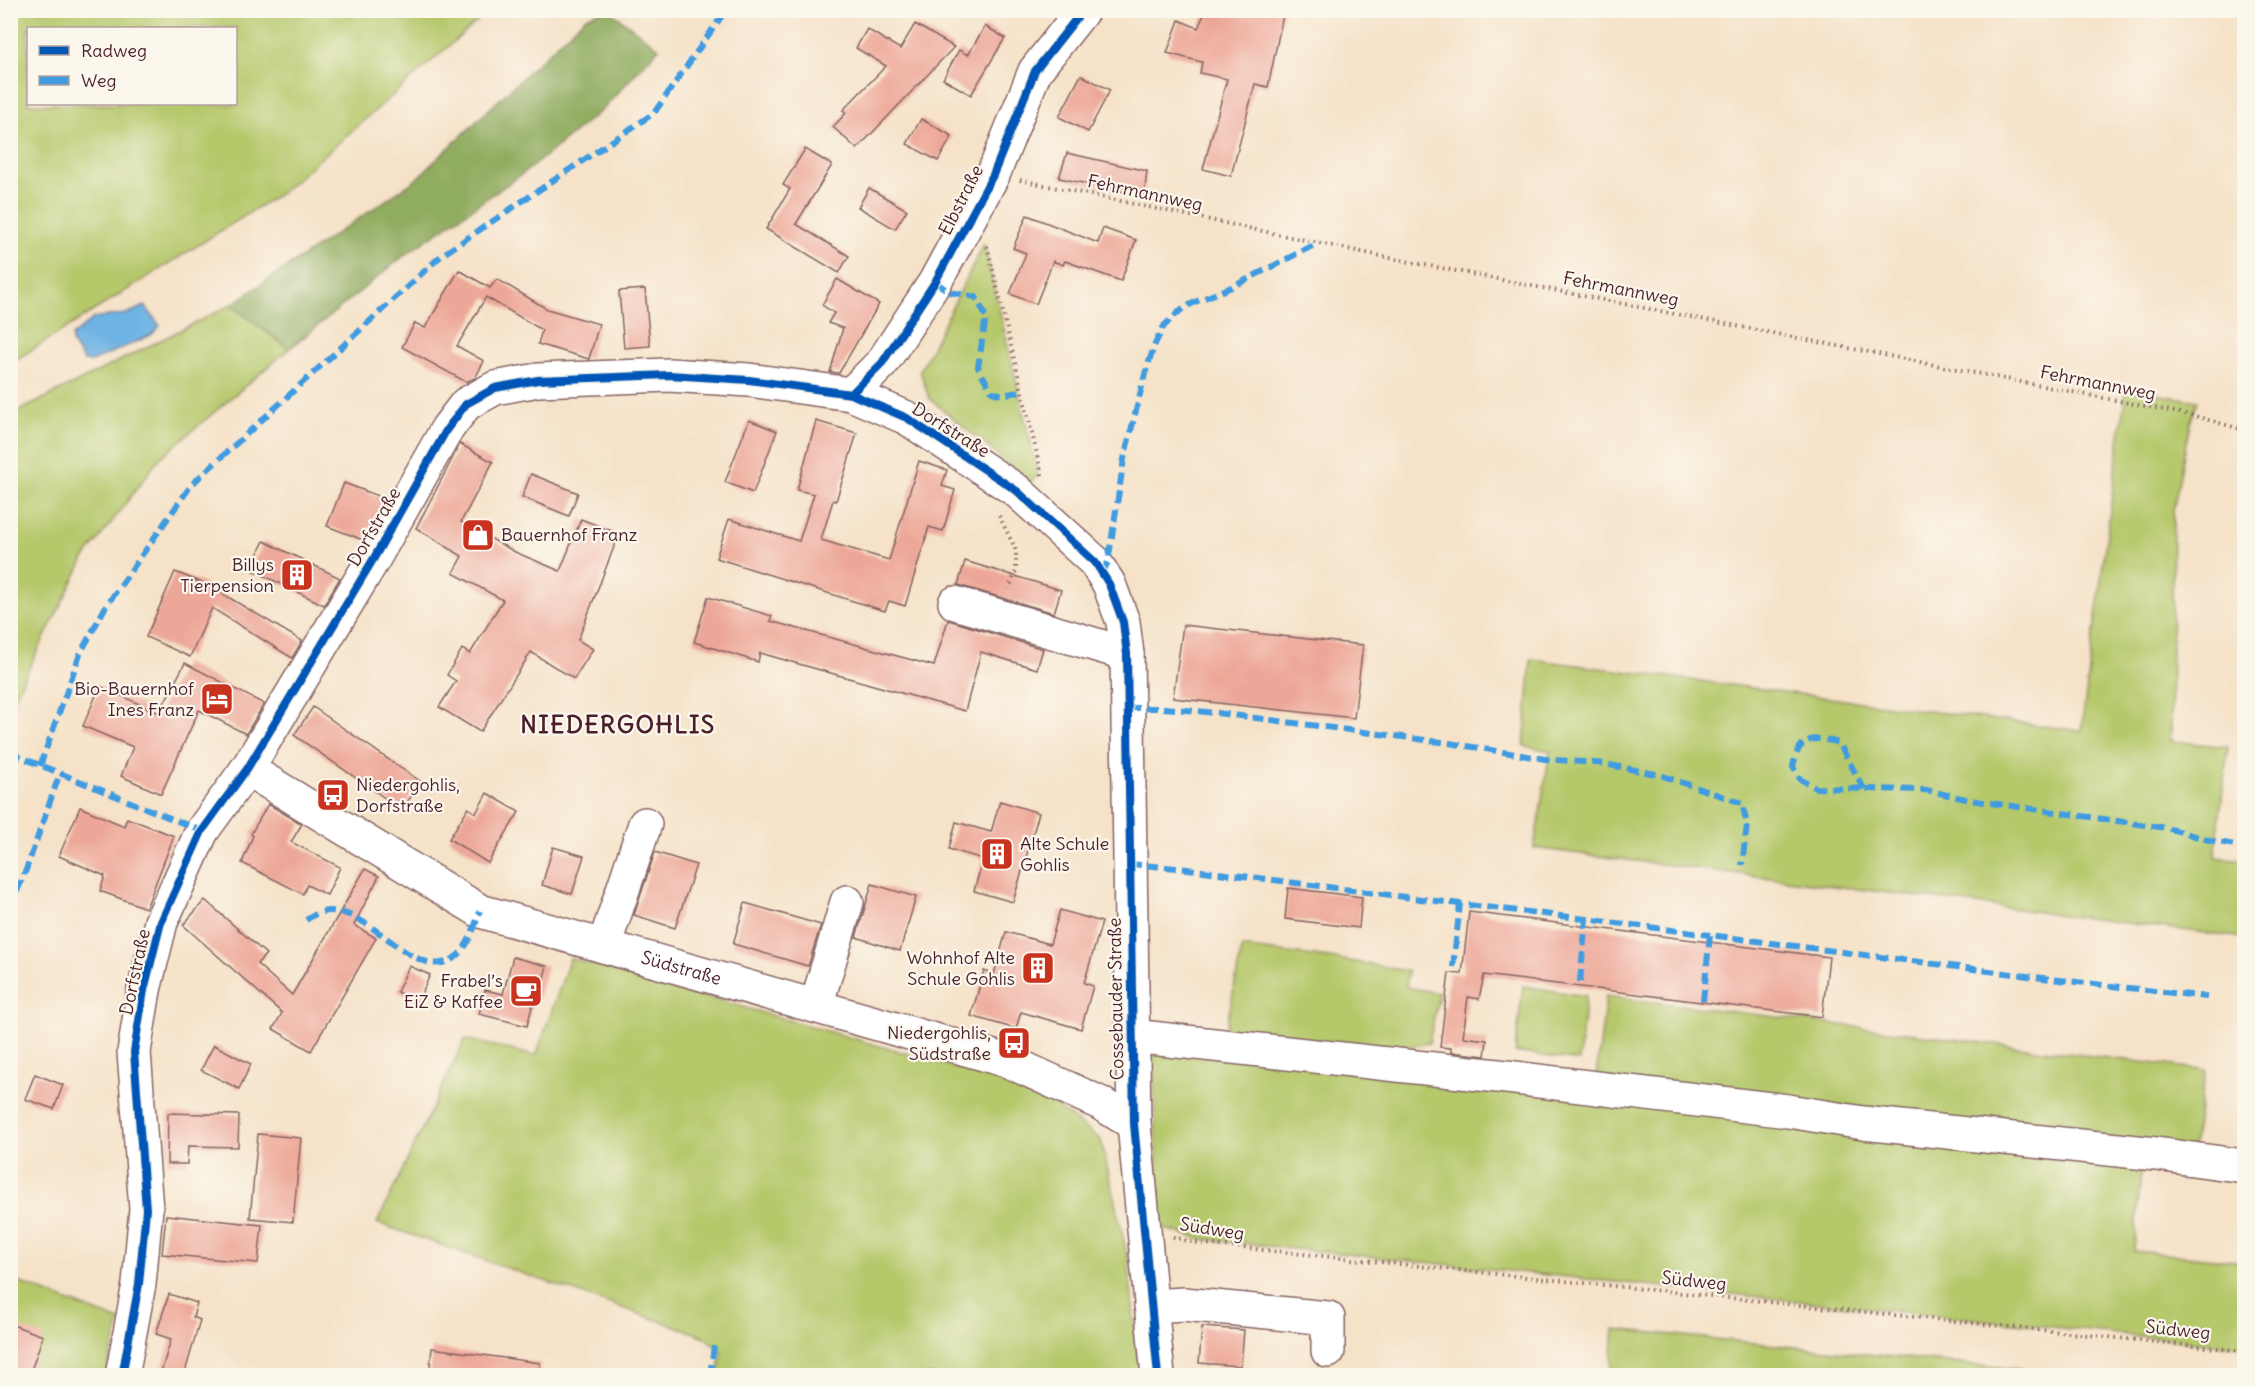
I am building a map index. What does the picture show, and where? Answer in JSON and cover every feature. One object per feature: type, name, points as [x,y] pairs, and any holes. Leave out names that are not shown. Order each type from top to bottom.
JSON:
[{"type":"street","name":"Elbstraße","points":[[851,394],[882,363],[935,282],[993,175],[1035,71],[1083,10]]},
{"type":"street","name":"Dorfstraße","points":[[122,1376],[139,1284],[146,1209],[134,1052],[144,990],[161,922],[202,831],[247,769],[369,567],[447,429],[466,404],[495,388],[538,380],[669,375],[749,380],[851,394],[908,418],[1017,490],[1095,562],[1109,584],[1123,622]]},
{"type":"street","points":[[955,603],[1127,654]]},
{"type":"street","name":"Cossebauder Straße","points":[[1123,622],[1127,654],[1134,1124],[1158,1376]]},
{"type":"street","name":"Südstraße","points":[[247,769],[480,911],[1008,1061],[1100,1103],[1134,1124]]},
{"type":"street","points":[[604,946],[645,824]]},
{"type":"street","points":[[816,1006],[847,902]]},
{"type":"street","points":[[1132,1036],[1498,1076],[1863,1123],[2156,1154],[2244,1166]]},
{"type":"street","points":[[1151,1306],[1185,1304],[1328,1318],[1328,1351]]},
{"type":"path","points":[[971,214],[982,227],[985,238],[1048,500],[1045,517]]},
{"type":"path","points":[[999,515],[1012,538],[1017,560],[1016,571],[1001,616]]},
{"type":"green space","points":[[11,10],[489,10],[281,193],[11,363]]},
{"type":"green space","points":[[602,11],[610,11],[659,48],[602,110],[528,170],[405,255],[289,349],[231,305],[414,181],[586,17]]},
{"type":"green space","points":[[984,244],[1038,475],[1030,482],[929,398],[920,371]]},
{"type":"green space","points":[[231,305],[289,349],[159,459],[84,559],[11,704],[11,415]]},
{"type":"green space","points":[[2126,389],[2198,401],[2190,423],[2173,510],[2171,741],[2228,747],[2215,857],[2244,860],[2244,938],[1534,848],[1550,751],[1524,746],[1531,659],[2081,731]]},
{"type":"green space","points":[[1242,947],[1408,971],[1406,987],[1439,993],[1429,1043],[1399,1049],[1398,1060],[1595,1085],[1606,996],[2206,1070],[2191,1157],[2143,1150],[2134,1251],[2244,1262],[2244,1347],[1201,1239],[1161,1228],[1153,1044],[1224,1039]]},
{"type":"green space","points":[[570,958],[1035,1090],[1101,1140],[1128,1259],[1140,1375],[718,1375],[722,1352],[703,1336],[377,1223],[465,1039],[536,1056]]},
{"type":"green space","points":[[1523,986],[1586,996],[1579,1061],[1515,1052]]},
{"type":"green space","points":[[10,1279],[120,1321],[106,1375],[11,1375]]},
{"type":"green space","points":[[1614,1329],[2026,1370],[2026,1375],[1610,1375]]},
{"type":"water","points":[[145,306],[160,326],[151,335],[91,362],[84,361],[72,343],[72,336],[94,318],[126,314]]},
{"type":"building","points":[[1206,10],[1284,10],[1268,87],[1255,84],[1231,176],[1203,169],[1227,79],[1200,73],[1202,62],[1167,53],[1179,20],[1198,28]]},
{"type":"building","points":[[915,24],[954,47],[857,149],[833,127],[846,113],[843,110],[886,66],[856,48],[867,29],[900,49]]},
{"type":"building","points":[[985,26],[1005,38],[971,95],[943,79],[959,50],[968,55]]},
{"type":"building","points":[[1081,75],[1110,90],[1088,132],[1059,117]]},
{"type":"building","points":[[921,119],[952,136],[938,161],[907,144]]},
{"type":"building","points":[[805,149],[832,165],[796,224],[849,256],[839,273],[766,229],[790,189],[783,185]]},
{"type":"building","points":[[1067,153],[1147,171],[1144,196],[1059,178]]},
{"type":"building","points":[[869,188],[907,210],[895,229],[858,207]]},
{"type":"building","points":[[1027,215],[1098,243],[1103,228],[1136,240],[1121,281],[1065,261],[1063,265],[1053,261],[1036,304],[1010,294],[1026,253],[1013,248]]},
{"type":"building","points":[[459,270],[490,288],[497,279],[547,309],[599,324],[589,359],[538,344],[542,330],[486,297],[457,346],[484,361],[475,378],[466,382],[402,347],[415,323],[425,328]]},
{"type":"building","points":[[837,279],[879,304],[839,373],[830,372],[843,328],[828,323],[834,313],[822,305]]},
{"type":"building","points":[[645,289],[650,346],[624,348],[619,291]]},
{"type":"building","points":[[749,420],[777,431],[753,493],[725,482]]},
{"type":"building","points":[[816,421],[857,433],[821,540],[889,560],[919,461],[947,470],[942,486],[955,490],[943,531],[929,527],[905,606],[889,601],[885,611],[716,558],[729,519],[799,541],[814,494],[797,490]]},
{"type":"building","points":[[460,444],[493,462],[461,522],[515,552],[560,571],[581,519],[619,534],[578,640],[593,649],[574,679],[531,652],[480,732],[439,707],[456,681],[447,675],[462,649],[470,654],[503,600],[453,573],[462,556],[416,528]]},
{"type":"building","points":[[531,474],[578,493],[569,516],[522,497]]},
{"type":"building","points":[[344,483],[386,499],[363,540],[327,526]]},
{"type":"building","name":"Billys Tierpension","points":[[264,541],[340,578],[324,605],[250,569]]},
{"type":"building","points":[[965,561],[1061,590],[1054,613],[958,585]]},
{"type":"building","points":[[175,572],[208,585],[302,641],[292,658],[212,608],[190,657],[146,637]]},
{"type":"building","points":[[708,597],[772,616],[770,621],[934,666],[948,620],[1043,649],[1037,669],[981,652],[965,711],[760,653],[758,662],[694,642]]},
{"type":"building","points":[[1183,625],[1363,645],[1354,718],[1173,698]]},
{"type":"building","points":[[185,663],[264,704],[246,734],[199,710],[161,794],[121,776],[133,747],[83,726],[100,686],[159,713]]},
{"type":"building","points":[[313,707],[421,782],[402,810],[294,735]]},
{"type":"building","points":[[487,793],[519,812],[488,863],[449,839],[468,808],[476,813]]},
{"type":"building","name":"Alte Schule Gohlis","points":[[1000,801],[1039,813],[1013,902],[974,891],[983,859],[949,849],[956,822],[991,832]]},
{"type":"building","points":[[268,804],[302,824],[291,842],[340,867],[327,895],[307,885],[303,894],[242,863],[253,836],[251,834]]},
{"type":"building","points":[[80,807],[124,826],[127,818],[174,836],[146,908],[100,891],[105,876],[59,856]]},
{"type":"building","points":[[553,847],[584,856],[572,894],[542,885]]},
{"type":"building","points":[[655,852],[696,865],[675,928],[634,915]]},
{"type":"building","points":[[365,869],[379,876],[354,925],[376,938],[311,1051],[273,1029],[282,1013],[183,925],[205,900],[266,954],[257,964],[292,995]]},
{"type":"building","points":[[872,884],[916,897],[900,951],[856,937]]},
{"type":"building","points":[[1288,888],[1362,897],[1359,928],[1285,919]]},
{"type":"building","points":[[745,903],[821,925],[808,966],[733,944]]},
{"type":"building","name":"Wohnhof Alte Schule Gohlis","points":[[1060,910],[1102,922],[1084,983],[1093,986],[1081,1029],[1021,1012],[1016,1029],[971,1016],[984,971],[994,974],[1006,932],[1050,944]]},
{"type":"building","points":[[1469,912],[1829,957],[1822,1017],[1484,975],[1479,999],[1468,997],[1463,1037],[1487,1040],[1485,1056],[1451,1052],[1451,1048],[1440,1047],[1449,973],[1462,974]]},
{"type":"building","name":"Frabel’s EiZ & Kaffee","points":[[513,957],[547,966],[538,1000],[534,999],[527,1026],[479,1014],[485,990],[503,994]]},
{"type":"building","points":[[409,966],[430,975],[418,1002],[397,992]]},
{"type":"building","points":[[214,1045],[251,1064],[239,1089],[201,1070]]},
{"type":"building","points":[[35,1074],[63,1085],[54,1109],[25,1099]]},
{"type":"building","points":[[168,1113],[239,1115],[238,1147],[188,1146],[187,1164],[167,1164]]},
{"type":"building","points":[[258,1134],[301,1138],[293,1222],[250,1218]]},
{"type":"building","points":[[166,1215],[262,1225],[258,1263],[162,1254]]},
{"type":"building","points":[[169,1294],[197,1303],[193,1317],[200,1320],[184,1376],[160,1376],[171,1339],[156,1334]]},
{"type":"building","points":[[10,1324],[43,1336],[29,1376],[10,1376]]},
{"type":"building","points":[[1202,1327],[1244,1330],[1241,1366],[1199,1363]]},
{"type":"building","points":[[432,1348],[540,1363],[540,1376],[429,1376]]},
{"type":"marked path","points":[[40,766],[80,654],[106,606],[192,484],[442,255],[654,113],[726,10]]},
{"type":"marked path","points":[[1102,573],[1108,562],[1124,459],[1145,374],[1164,326],[1182,309],[1234,286],[1318,243]]},
{"type":"marked path","points":[[935,282],[950,292],[976,297],[986,317],[978,367],[992,392],[1003,395],[1022,391]]},
{"type":"marked path","points":[[1127,708],[1164,708],[1217,713],[1449,743],[1545,759],[1605,764],[1660,775],[1742,803],[1747,825],[1742,865]]},
{"type":"marked path","points":[[1864,789],[1839,743],[1814,739],[1798,749],[1793,767],[1800,779],[1816,788],[1926,790],[1970,800],[2167,828],[2244,847]]},
{"type":"marked path","points":[[10,753],[202,831]]},
{"type":"marked path","points":[[10,908],[26,870],[60,773]]},
{"type":"marked path","points":[[1129,864],[1188,869],[1460,904]]},
{"type":"marked path","points":[[1453,967],[1460,904],[1586,919]]},
{"type":"marked path","points":[[306,920],[322,912],[340,912],[358,919],[409,954],[425,962],[441,963],[457,956],[465,947],[480,911]]},
{"type":"marked path","points":[[1580,982],[1586,919],[1710,935]]},
{"type":"marked path","points":[[1703,1001],[1710,935],[2207,997]]},
{"type":"marked path","points":[[710,1376],[714,1346]]},
{"type":"cycle path","points":[[851,394],[882,363],[935,282],[993,175],[1035,71],[1083,10]]},
{"type":"cycle path","points":[[122,1376],[139,1284],[146,1209],[134,1052],[144,990],[161,922],[202,831],[247,769],[374,558],[447,429],[466,404],[495,388],[538,380],[669,375],[749,380],[851,394],[907,418],[1017,491],[1095,562],[1109,584],[1123,622],[1127,654],[1134,1124],[1158,1376]]},
{"type":"place","name":"Bauernhof Franz","points":[[478,535]]},
{"type":"place","name":"Billys Tierpension","points":[[297,575]]},
{"type":"place","name":"Bio-Bauernhof Ines Franz","points":[[217,699]]},
{"type":"place","name":"Niedergohlis, Dorfstraße","points":[[333,795]]},
{"type":"place","name":"Alte Schule Gohlis","points":[[997,854]]},
{"type":"place","name":"Wohnhof Alte Schule Gohlis","points":[[1038,968]]},
{"type":"place","name":"Frabel’s EiZ & Kaffee","points":[[526,991]]},
{"type":"place","name":"Niedergohlis, Südstraße","points":[[1014,1043]]},
{"type":"district","name":"NIEDERGOHLIS","points":[[618,725]]}]
